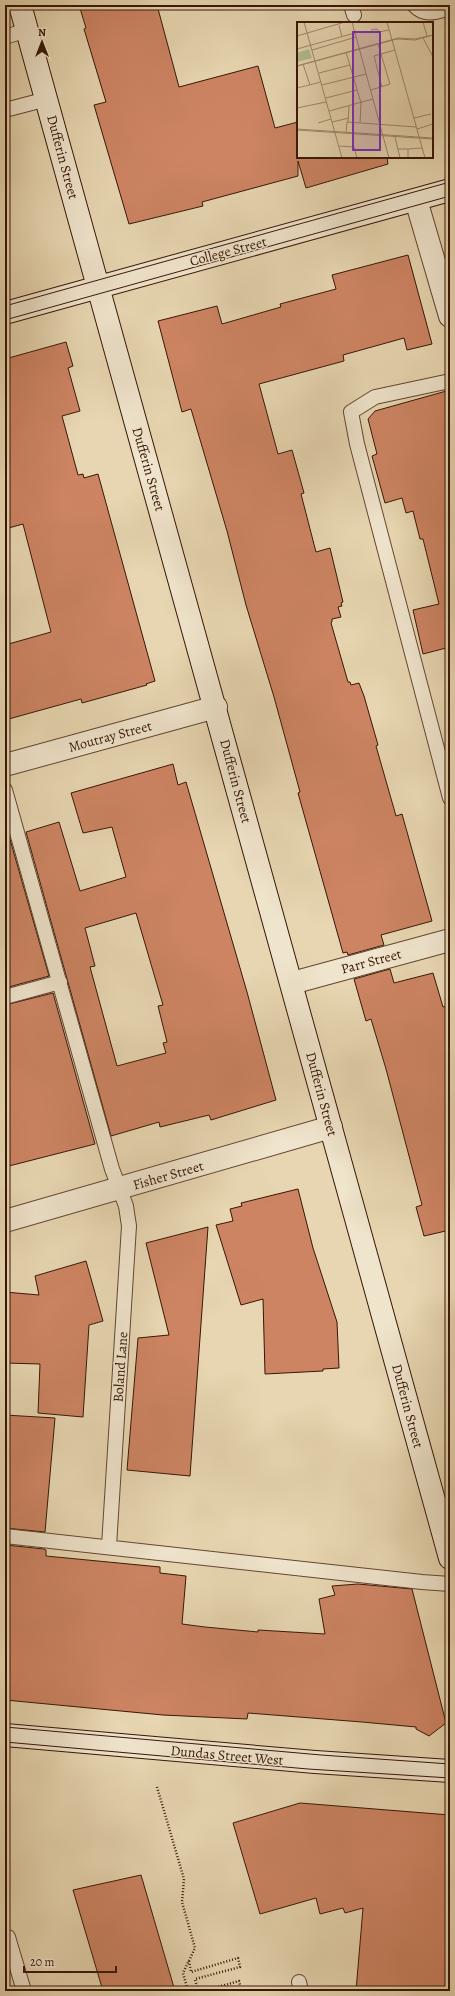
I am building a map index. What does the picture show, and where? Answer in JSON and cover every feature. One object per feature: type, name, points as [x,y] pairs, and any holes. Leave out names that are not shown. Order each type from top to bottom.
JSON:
[{"type":"main road","name":"Dufferin Street","points":[[20,5],[216,707],[450,1558]]},
{"type":"main road","name":"College Street","points":[[5,313],[98,286],[450,190]]},
{"type":"main road","points":[[416,200],[450,316]]},
{"type":"main road","name":"Moutray Street","points":[[5,765],[216,707]]},
{"type":"main road","name":"Parr Street","points":[[292,983],[450,940]]},
{"type":"main road","name":"Fisher Street","points":[[5,1222],[331,1128]]},
{"type":"main road","name":"Dundas Street West","points":[[5,1735],[308,1761],[450,1771]]},
{"type":"lane","points":[[414,5],[419,11],[430,14],[450,8]]},
{"type":"lane","points":[[5,37],[27,30]]},
{"type":"lane","points":[[5,110],[46,99]]},
{"type":"lane","points":[[450,381],[375,397],[351,412],[356,444],[450,798]]},
{"type":"lane","name":"Boland Lane","points":[[5,790],[112,1169],[126,1206],[128,1226],[109,1546]]},
{"type":"lane","points":[[5,997],[60,982]]},
{"type":"lane","points":[[5,1536],[109,1546],[450,1584]]},
{"type":"lane","points":[[5,1936],[8,1937],[24,1991]]},
{"type":"path","points":[[157,1787],[184,1879],[182,1902],[195,1948],[183,1973],[188,1991]]},
{"type":"path","points":[[188,1961],[191,1972],[238,1958],[240,1967],[195,1979],[198,1991]]},
{"type":"path","points":[[204,1991],[239,1981],[241,1990],[235,1991]]},
{"type":"building","points":[[79,5],[157,5],[179,87],[258,66],[275,128],[297,122],[297,158],[387,158],[388,164],[306,188],[298,161],[298,176],[202,202],[203,206],[129,224],[94,105],[106,102],[84,29],[86,28]]},
{"type":"building","points":[[408,255],[432,344],[407,350],[404,338],[343,355],[344,361],[259,384],[278,454],[292,450],[304,493],[301,494],[316,552],[330,548],[343,602],[341,603],[342,606],[338,607],[341,617],[332,619],[331,623],[348,682],[350,682],[351,685],[359,683],[364,696],[378,745],[376,746],[396,816],[402,814],[432,921],[381,935],[384,945],[348,955],[347,952],[343,953],[298,793],[300,792],[274,697],[246,605],[227,531],[191,409],[182,412],[158,321],[217,306],[222,324],[281,307],[280,304],[336,289],[332,275]]},
{"type":"building","points":[[66,342],[73,366],[68,368],[80,411],[62,416],[78,475],[83,474],[84,478],[98,474],[155,681],[146,684],[147,685],[82,703],[81,699],[5,720],[5,645],[51,632],[23,524],[5,529],[5,359]]},
{"type":"building","points":[[450,390],[450,647],[423,654],[413,610],[439,604],[423,539],[420,539],[413,511],[406,513],[402,498],[385,503],[372,456],[377,454],[368,419],[375,411]]},
{"type":"building","points":[[173,764],[178,785],[186,782],[247,992],[276,1100],[211,1120],[209,1115],[160,1127],[159,1122],[111,1136],[26,832],[59,822],[80,891],[126,877],[112,827],[83,833],[71,793]],"holes":[[[136,913],[163,1005],[158,1006],[167,1042],[163,1043],[166,1053],[117,1066],[90,967],[95,966],[85,928]]]},
{"type":"building","points":[[9,836],[49,976],[5,988],[5,837]]},
{"type":"building","points":[[390,969],[394,983],[433,973],[443,1007],[450,1005],[450,1230],[424,1236],[416,1207],[422,1205],[386,1069],[371,1019],[366,1021],[354,979]]},
{"type":"building","points":[[53,993],[95,1144],[5,1167],[5,1005]]},
{"type":"building","points":[[298,1189],[313,1248],[337,1322],[339,1368],[323,1369],[323,1371],[265,1374],[263,1299],[241,1305],[216,1225],[233,1221],[230,1209],[242,1206],[241,1203]]},
{"type":"building","points":[[208,1227],[190,1476],[127,1470],[138,1338],[169,1335],[146,1243]]},
{"type":"building","points":[[86,1261],[103,1321],[89,1325],[83,1417],[38,1413],[40,1364],[5,1363],[5,1292],[39,1295],[35,1276]]},
{"type":"building","points":[[5,1415],[55,1418],[45,1532],[5,1528]]},
{"type":"building","points":[[5,1545],[44,1549],[46,1550],[46,1556],[160,1567],[160,1573],[186,1576],[182,1624],[205,1627],[258,1632],[258,1630],[325,1634],[319,1599],[335,1595],[332,1586],[358,1584],[412,1589],[446,1723],[429,1736],[416,1729],[416,1727],[362,1722],[248,1713],[247,1719],[163,1715],[5,1700]]},
{"type":"building","points":[[300,1803],[450,1815],[450,1991],[356,1991],[363,1908],[345,1913],[343,1908],[320,1914],[316,1898],[260,1914],[233,1823]]},
{"type":"building","points":[[141,1875],[175,1991],[103,1991],[73,1890]]},
{"type":"tram line","points":[[5,306],[450,182]]},
{"type":"tram line","points":[[5,320],[450,196]]},
{"type":"tram line","points":[[5,1727],[321,1755],[450,1764]]},
{"type":"tram line","points":[[5,1742],[308,1769],[450,1778]]}]
